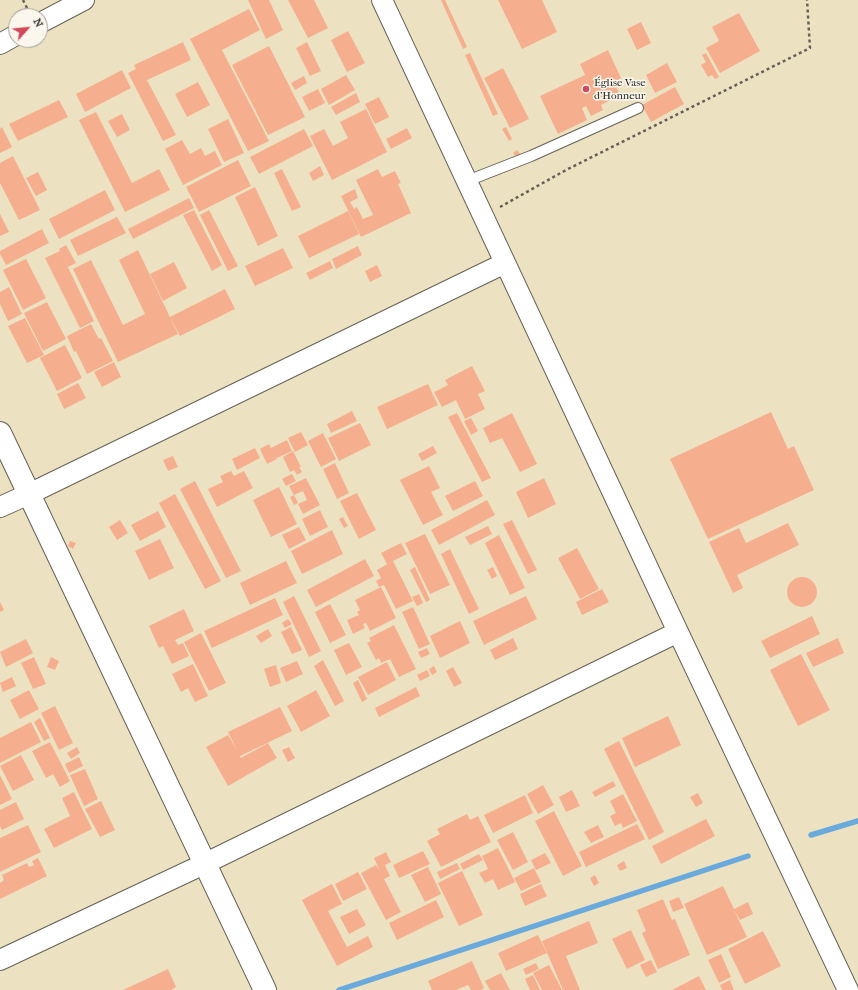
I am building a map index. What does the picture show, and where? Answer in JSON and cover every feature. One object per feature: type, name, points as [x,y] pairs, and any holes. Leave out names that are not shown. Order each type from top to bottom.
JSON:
[{"type":"street","points":[[48,19],[84,0]]},
{"type":"street","points":[[382,0],[678,632],[848,990]]},
{"type":"street","points":[[0,507],[505,263]]},
{"type":"street","points":[[0,433],[265,990]]},
{"type":"street","points":[[0,960],[204,864],[678,632]]},
{"type":"lane","points":[[467,181],[531,156],[638,108]]},
{"type":"path","points":[[484,216],[566,170],[810,48],[807,0]]},
{"type":"building","points":[[248,0],[269,0],[283,30],[266,39]]},
{"type":"building","points":[[288,0],[314,0],[328,28],[308,38]]},
{"type":"building","points":[[441,0],[445,0],[467,47],[463,49]]},
{"type":"building","points":[[498,0],[542,0],[557,32],[522,49]]},
{"type":"building","points":[[249,9],[260,30],[222,50],[269,141],[248,151],[190,39]]},
{"type":"building","points":[[739,13],[760,51],[720,73],[706,48],[719,41],[712,27]]},
{"type":"building","points":[[641,22],[651,43],[637,50],[627,29]]},
{"type":"building","points":[[348,31],[365,63],[347,72],[331,40]]},
{"type":"building","points":[[183,42],[191,60],[147,80],[176,135],[163,141],[128,73],[136,69],[134,65]]},
{"type":"building","points":[[307,42],[321,71],[310,76],[296,48]]},
{"type":"building","points":[[269,46],[305,117],[268,135],[232,65]]},
{"type":"building","name":"Église Vase d'Honneur","points":[[608,50],[621,78],[614,82],[620,95],[601,105],[603,110],[591,116],[586,106],[582,108],[587,120],[558,134],[540,96],[585,75],[580,64]]},
{"type":"building","points":[[470,53],[498,114],[493,116],[465,55]]},
{"type":"building","points":[[706,53],[719,77],[715,79],[712,75],[708,77],[701,65],[706,62],[702,55]]},
{"type":"building","points":[[667,63],[677,82],[655,93],[646,75]]},
{"type":"building","points":[[503,68],[529,119],[510,128],[484,78]]},
{"type":"building","points":[[122,70],[131,88],[85,112],[76,94]]},
{"type":"building","points":[[346,75],[355,90],[329,105],[321,89]]},
{"type":"building","points":[[304,76],[307,83],[295,90],[291,83]]},
{"type":"building","points":[[198,82],[210,105],[187,117],[175,94]]},
{"type":"building","points":[[675,87],[684,104],[651,122],[642,105]]},
{"type":"building","points":[[318,89],[325,103],[309,111],[302,97]]},
{"type":"building","points":[[356,93],[360,102],[336,115],[331,107]]},
{"type":"building","points":[[379,97],[389,117],[375,124],[365,104]]},
{"type":"building","points":[[59,100],[68,117],[18,141],[9,124]]},
{"type":"building","points":[[366,109],[387,152],[332,180],[310,136],[324,129],[333,146],[348,138],[340,122]]},
{"type":"building","points":[[96,112],[132,183],[159,169],[170,190],[125,212],[79,120]]},
{"type":"building","points":[[122,114],[130,130],[117,137],[108,121]]},
{"type":"building","points":[[228,119],[244,153],[224,162],[208,129]]},
{"type":"building","points":[[2,127],[12,147],[0,153],[0,129]]},
{"type":"building","points":[[506,127],[512,139],[509,141],[502,129]]},
{"type":"building","points":[[407,128],[412,138],[391,149],[386,139]]},
{"type":"building","points":[[304,129],[313,146],[259,174],[250,157]]},
{"type":"building","points":[[182,140],[190,154],[201,148],[205,156],[215,151],[222,165],[183,185],[165,149]]},
{"type":"building","points":[[517,150],[523,158],[518,160],[513,153]]},
{"type":"building","points":[[13,156],[40,210],[19,220],[0,183],[0,163]]},
{"type":"building","points":[[238,160],[251,186],[199,212],[186,187]]},
{"type":"building","points":[[320,166],[324,175],[313,181],[309,173]]},
{"type":"building","points":[[282,169],[301,207],[292,211],[274,173]]},
{"type":"building","points":[[378,169],[382,177],[395,171],[401,183],[398,184],[411,213],[361,237],[341,196],[355,189],[358,198],[350,202],[354,209],[357,207],[363,219],[373,215],[356,180]]},
{"type":"building","points":[[38,172],[47,190],[36,196],[26,178]]},
{"type":"building","points":[[255,187],[278,236],[258,246],[235,197]]},
{"type":"building","points":[[105,190],[115,210],[59,239],[49,219]]},
{"type":"building","points":[[189,198],[194,208],[133,239],[128,229]]},
{"type":"building","points":[[194,210],[222,265],[212,271],[183,215]]},
{"type":"building","points":[[209,210],[238,266],[228,271],[200,215]]},
{"type":"building","points":[[348,211],[359,234],[309,258],[298,236]]},
{"type":"building","points":[[0,214],[9,232],[0,236]]},
{"type":"building","points":[[117,217],[126,233],[78,256],[70,240]]},
{"type":"building","points":[[42,229],[49,243],[6,265],[0,251]]},
{"type":"building","points":[[66,245],[76,263],[68,267],[59,249]]},
{"type":"building","points":[[358,246],[362,255],[336,269],[332,259]]},
{"type":"building","points":[[283,248],[293,268],[255,286],[245,266]]},
{"type":"building","points":[[138,250],[178,334],[118,362],[73,269],[91,260],[123,325],[145,314],[119,260]]},
{"type":"building","points":[[60,251],[94,321],[80,328],[45,258]]},
{"type":"building","points":[[26,259],[46,298],[23,310],[3,270]]},
{"type":"building","points":[[330,261],[333,268],[310,280],[306,273]]},
{"type":"building","points":[[174,262],[187,288],[163,301],[150,274]]},
{"type":"building","points":[[377,265],[382,276],[370,282],[365,271]]},
{"type":"building","points":[[9,287],[22,314],[8,321],[0,304],[0,292]]},
{"type":"building","points":[[225,289],[235,309],[180,336],[170,317]]},
{"type":"building","points":[[47,302],[66,339],[43,351],[24,313]]},
{"type":"building","points":[[25,318],[44,355],[27,363],[8,326]]},
{"type":"building","points":[[91,324],[99,339],[74,352],[67,336]]},
{"type":"building","points":[[101,338],[113,361],[87,374],[76,351]]},
{"type":"building","points":[[65,345],[82,378],[57,391],[40,358]]},
{"type":"building","points":[[114,362],[121,377],[102,387],[94,372]]},
{"type":"building","points":[[472,366],[485,391],[478,394],[485,409],[465,419],[456,400],[442,407],[434,392],[448,385],[445,380]]},
{"type":"building","points":[[78,383],[86,398],[64,409],[57,394]]},
{"type":"building","points":[[428,384],[438,405],[387,429],[377,407]]},
{"type":"building","points":[[352,411],[357,421],[331,433],[327,424]]},
{"type":"building","points":[[771,412],[788,449],[794,446],[814,490],[708,539],[670,459]]},
{"type":"building","points":[[457,413],[491,478],[482,482],[448,417]]},
{"type":"building","points":[[512,413],[537,464],[520,472],[502,438],[490,443],[483,428]]},
{"type":"building","points":[[471,418],[478,431],[471,435],[464,421]]},
{"type":"building","points":[[360,423],[371,445],[339,461],[328,438]]},
{"type":"building","points":[[301,432],[308,445],[295,452],[288,438]]},
{"type":"building","points":[[323,433],[336,459],[321,467],[308,441]]},
{"type":"building","points":[[287,440],[292,451],[277,458],[275,455],[277,459],[267,464],[260,449],[269,444],[271,448]]},
{"type":"building","points":[[433,446],[437,453],[422,461],[418,454]]},
{"type":"building","points":[[255,448],[260,458],[237,470],[232,459]]},
{"type":"building","points":[[293,451],[302,472],[297,475],[294,470],[290,472],[283,457]]},
{"type":"building","points":[[173,456],[178,467],[168,471],[163,460]]},
{"type":"building","points":[[335,463],[349,493],[337,499],[323,469]]},
{"type":"building","points":[[429,466],[440,488],[431,492],[443,515],[423,525],[400,480]]},
{"type":"building","points":[[231,471],[234,476],[244,471],[253,488],[217,507],[208,489],[223,482],[220,476]]},
{"type":"building","points":[[292,474],[296,481],[286,486],[282,479]]},
{"type":"building","points":[[306,478],[320,505],[303,514],[298,504],[307,500],[303,491],[294,495],[289,486]]},
{"type":"building","points":[[544,478],[556,504],[528,518],[516,492]]},
{"type":"building","points":[[195,481],[241,571],[226,578],[180,489]]},
{"type":"building","points":[[475,481],[483,496],[453,511],[445,496]]},
{"type":"building","points":[[279,487],[297,524],[271,537],[253,500]]},
{"type":"building","points":[[357,493],[376,530],[359,539],[340,501]]},
{"type":"building","points":[[175,494],[221,581],[205,589],[159,503]]},
{"type":"building","points":[[294,495],[298,503],[294,505],[290,497]]},
{"type":"building","points":[[487,500],[495,515],[439,545],[431,530]]},
{"type":"building","points":[[320,510],[328,527],[310,536],[302,519]]},
{"type":"building","points":[[158,511],[166,527],[140,541],[131,525]]},
{"type":"building","points":[[343,517],[348,526],[344,528],[339,519]]},
{"type":"building","points":[[120,520],[128,533],[117,540],[109,527]]},
{"type":"building","points":[[512,520],[537,570],[528,574],[503,524]]},
{"type":"building","points":[[788,523],[799,545],[737,575],[743,588],[733,593],[709,542],[739,528],[746,543]]},
{"type":"building","points":[[488,526],[492,534],[470,545],[465,537]]},
{"type":"building","points":[[299,527],[306,540],[289,549],[282,535]]},
{"type":"building","points":[[332,530],[343,554],[302,574],[291,551]]},
{"type":"building","points":[[425,534],[450,585],[430,594],[405,543]]},
{"type":"building","points":[[499,535],[525,588],[510,595],[485,543]]},
{"type":"building","points":[[160,539],[174,568],[149,580],[135,551]]},
{"type":"building","points":[[70,541],[76,543],[73,549],[68,546]]},
{"type":"building","points":[[401,543],[407,554],[393,561],[413,601],[396,609],[384,585],[379,587],[376,581],[381,578],[377,570],[391,562],[387,564],[381,553]]},
{"type":"building","points":[[577,548],[599,589],[580,599],[558,558]]},
{"type":"building","points":[[450,549],[479,609],[469,614],[441,554]]},
{"type":"building","points":[[365,559],[374,576],[316,607],[307,590]]},
{"type":"building","points":[[286,561],[297,583],[250,605],[240,583]]},
{"type":"building","points":[[415,567],[430,600],[426,602],[410,570]]},
{"type":"building","points":[[493,567],[497,576],[492,579],[487,570]]},
{"type":"building","points":[[802,577],[808,578],[816,586],[816,598],[808,606],[802,607],[796,606],[788,598],[787,592],[788,586],[796,578]]},
{"type":"building","points":[[381,587],[396,618],[370,631],[366,623],[363,624],[365,628],[353,634],[347,620],[359,615],[357,612],[360,610],[355,600]]},
{"type":"building","points":[[602,589],[609,602],[582,615],[576,602]]},
{"type":"building","points":[[419,594],[423,603],[417,606],[412,597]]},
{"type":"building","points":[[294,596],[321,651],[309,657],[283,602]]},
{"type":"building","points":[[526,596],[537,619],[484,645],[473,621]]},
{"type":"building","points":[[275,598],[283,615],[212,648],[204,631]]},
{"type":"building","points":[[0,602],[4,610],[0,612]]},
{"type":"building","points":[[330,604],[346,635],[330,643],[315,612]]},
{"type":"building","points":[[413,607],[430,644],[419,649],[402,612]]},
{"type":"building","points":[[184,609],[194,631],[175,640],[178,645],[183,643],[189,656],[172,664],[163,646],[159,648],[149,626]]},
{"type":"building","points":[[812,616],[820,634],[770,658],[761,641]]},
{"type":"building","points":[[288,619],[292,624],[285,628],[282,623]]},
{"type":"building","points":[[460,621],[470,643],[440,658],[430,636]]},
{"type":"building","points":[[394,625],[416,669],[399,677],[390,659],[381,663],[379,658],[376,660],[367,643],[371,641],[369,638]]},
{"type":"building","points":[[291,627],[302,650],[292,654],[281,632]]},
{"type":"building","points":[[268,629],[272,636],[261,643],[256,636]]},
{"type":"building","points":[[201,633],[226,683],[209,691],[184,642]]},
{"type":"building","points":[[513,638],[518,649],[495,660],[490,650]]},
{"type":"building","points":[[838,638],[844,653],[813,667],[806,653]]},
{"type":"building","points":[[26,639],[33,653],[6,667],[0,652]]},
{"type":"building","points":[[349,643],[362,667],[346,675],[334,650]]},
{"type":"building","points":[[427,648],[430,654],[421,658],[418,652]]},
{"type":"building","points":[[801,654],[830,710],[798,726],[770,670]]},
{"type":"building","points":[[34,657],[46,684],[33,689],[21,663]]},
{"type":"building","points":[[51,657],[59,661],[55,670],[47,667]]},
{"type":"building","points":[[323,660],[344,701],[335,706],[314,666]]},
{"type":"building","points":[[297,661],[303,674],[286,682],[280,668]]},
{"type":"building","points":[[387,662],[396,680],[368,695],[358,677]]},
{"type":"building","points":[[193,664],[208,696],[195,702],[188,688],[181,692],[172,674]]},
{"type":"building","points":[[276,665],[281,683],[270,687],[264,669]]},
{"type":"building","points":[[434,666],[437,672],[432,675],[429,669]]},
{"type":"building","points":[[453,667],[462,683],[454,687],[446,671]]},
{"type":"building","points":[[427,670],[430,676],[420,681],[417,675]]},
{"type":"building","points":[[12,677],[16,686],[3,692],[0,683]]},
{"type":"building","points":[[358,680],[367,699],[362,702],[353,683]]},
{"type":"building","points":[[416,687],[420,696],[379,717],[375,708]]},
{"type":"building","points":[[29,690],[39,709],[20,719],[10,700]]},
{"type":"building","points":[[316,690],[330,716],[301,732],[287,706]]},
{"type":"building","points":[[55,706],[73,743],[59,750],[41,713]]},
{"type":"building","points":[[280,707],[292,731],[240,756],[241,758],[268,743],[277,758],[228,786],[206,747],[228,735],[237,750],[228,732]]},
{"type":"building","points":[[668,716],[681,745],[635,767],[622,738]]},
{"type":"building","points":[[40,718],[50,738],[44,741],[34,722]]},
{"type":"building","points":[[31,722],[41,742],[0,763],[0,738]]},
{"type":"building","points":[[619,741],[664,832],[649,840],[604,749]]},
{"type":"building","points":[[50,742],[70,781],[60,787],[53,774],[46,778],[32,751]]},
{"type":"building","points":[[77,747],[80,753],[71,759],[67,753]]},
{"type":"building","points":[[289,747],[295,758],[288,762],[282,750]]},
{"type":"building","points":[[21,755],[34,780],[13,791],[0,766]]},
{"type":"building","points":[[79,757],[83,766],[69,773],[65,764]]},
{"type":"building","points":[[85,769],[98,799],[84,806],[70,775]]},
{"type":"building","points":[[0,775],[12,799],[0,805]]},
{"type":"building","points":[[613,781],[616,786],[595,797],[592,792]]},
{"type":"building","points":[[543,785],[554,805],[538,814],[527,794]]},
{"type":"building","points":[[572,790],[580,806],[566,812],[559,797]]},
{"type":"building","points":[[74,792],[92,829],[54,848],[44,829],[70,816],[62,798]]},
{"type":"building","points":[[698,793],[703,803],[696,807],[690,797]]},
{"type":"building","points":[[623,794],[637,821],[623,828],[621,823],[615,826],[610,816],[616,813],[610,801]]},
{"type":"building","points":[[525,795],[533,813],[493,833],[484,815]]},
{"type":"building","points":[[101,801],[115,830],[100,837],[85,809]]},
{"type":"building","points":[[16,802],[24,819],[2,830],[0,826],[0,810]]},
{"type":"building","points":[[554,811],[582,866],[563,876],[535,821]]},
{"type":"building","points":[[467,814],[470,820],[478,816],[491,842],[441,867],[427,841],[440,834],[437,829]]},
{"type":"building","points":[[706,819],[715,836],[661,864],[652,846]]},
{"type":"building","points":[[637,824],[645,839],[586,867],[579,852]]},
{"type":"building","points":[[28,825],[41,852],[0,872],[0,838]]},
{"type":"building","points":[[598,825],[604,837],[591,843],[584,832]]},
{"type":"building","points":[[513,832],[528,862],[513,870],[497,840]]},
{"type":"building","points":[[498,848],[515,882],[498,890],[493,879],[485,883],[479,873],[488,869],[482,856]]},
{"type":"building","points":[[423,851],[430,864],[399,878],[393,865]]},
{"type":"building","points":[[386,852],[391,862],[385,865],[390,876],[384,879],[401,912],[386,920],[361,873],[376,865],[380,871],[374,858]]},
{"type":"building","points":[[545,853],[551,863],[536,870],[531,860]]},
{"type":"building","points":[[479,854],[483,860],[463,870],[460,864]]},
{"type":"building","points":[[38,858],[47,876],[0,899],[0,883],[4,880],[2,875],[27,863],[29,867],[34,865],[32,861]]},
{"type":"building","points":[[624,861],[627,868],[620,871],[617,865]]},
{"type":"building","points":[[457,863],[460,869],[440,879],[437,872]]},
{"type":"building","points":[[428,867],[441,894],[425,902],[411,875]]},
{"type":"building","points":[[534,868],[541,882],[521,891],[514,878]]},
{"type":"building","points":[[462,871],[483,915],[459,926],[438,883]]},
{"type":"building","points":[[358,872],[367,889],[343,901],[335,884]]},
{"type":"building","points":[[595,875],[599,883],[594,886],[590,878]]},
{"type":"building","points":[[332,884],[342,904],[328,911],[347,947],[368,936],[373,947],[337,966],[302,900]]},
{"type":"building","points":[[541,884],[547,896],[525,906],[520,894]]},
{"type":"building","points":[[723,886],[734,909],[748,902],[753,914],[740,920],[734,910],[747,937],[707,955],[684,904]]},
{"type":"building","points":[[679,897],[684,908],[673,912],[669,901]]},
{"type":"building","points":[[663,899],[672,920],[675,919],[690,955],[658,969],[642,933],[646,931],[637,910]]},
{"type":"building","points":[[436,900],[444,917],[397,940],[389,923]]},
{"type":"building","points":[[357,909],[366,925],[349,934],[340,917]]},
{"type":"building","points":[[589,921],[598,943],[566,956],[580,990],[563,990],[542,941]]},
{"type":"building","points":[[631,930],[645,960],[627,969],[612,939]]},
{"type":"building","points":[[763,931],[781,966],[745,984],[728,949]]},
{"type":"building","points":[[538,935],[547,953],[506,971],[498,953]]},
{"type":"building","points":[[721,954],[731,977],[719,983],[708,960]]},
{"type":"building","points":[[651,960],[657,972],[646,977],[640,965]]},
{"type":"building","points":[[472,961],[484,988],[481,990],[471,990],[468,985],[456,990],[432,990],[428,981]]},
{"type":"building","points":[[536,963],[539,969],[526,975],[523,969]]},
{"type":"building","points":[[549,965],[562,990],[542,990],[533,973]]},
{"type":"building","points":[[168,969],[176,987],[171,990],[123,990]]},
{"type":"building","points":[[501,973],[510,990],[490,990],[485,981]]},
{"type":"building","points":[[533,975],[540,990],[530,990],[525,979]]},
{"type":"building","points":[[699,976],[706,990],[672,990]]},
{"type":"building","points":[[730,980],[734,990],[722,990],[720,985]]},
{"type":"waterway","points":[[811,835],[858,821]]},
{"type":"waterway","points":[[339,990],[748,856]]},
{"type":"place","name":"Église Vase d'Honneur","points":[[586,89]]}]
